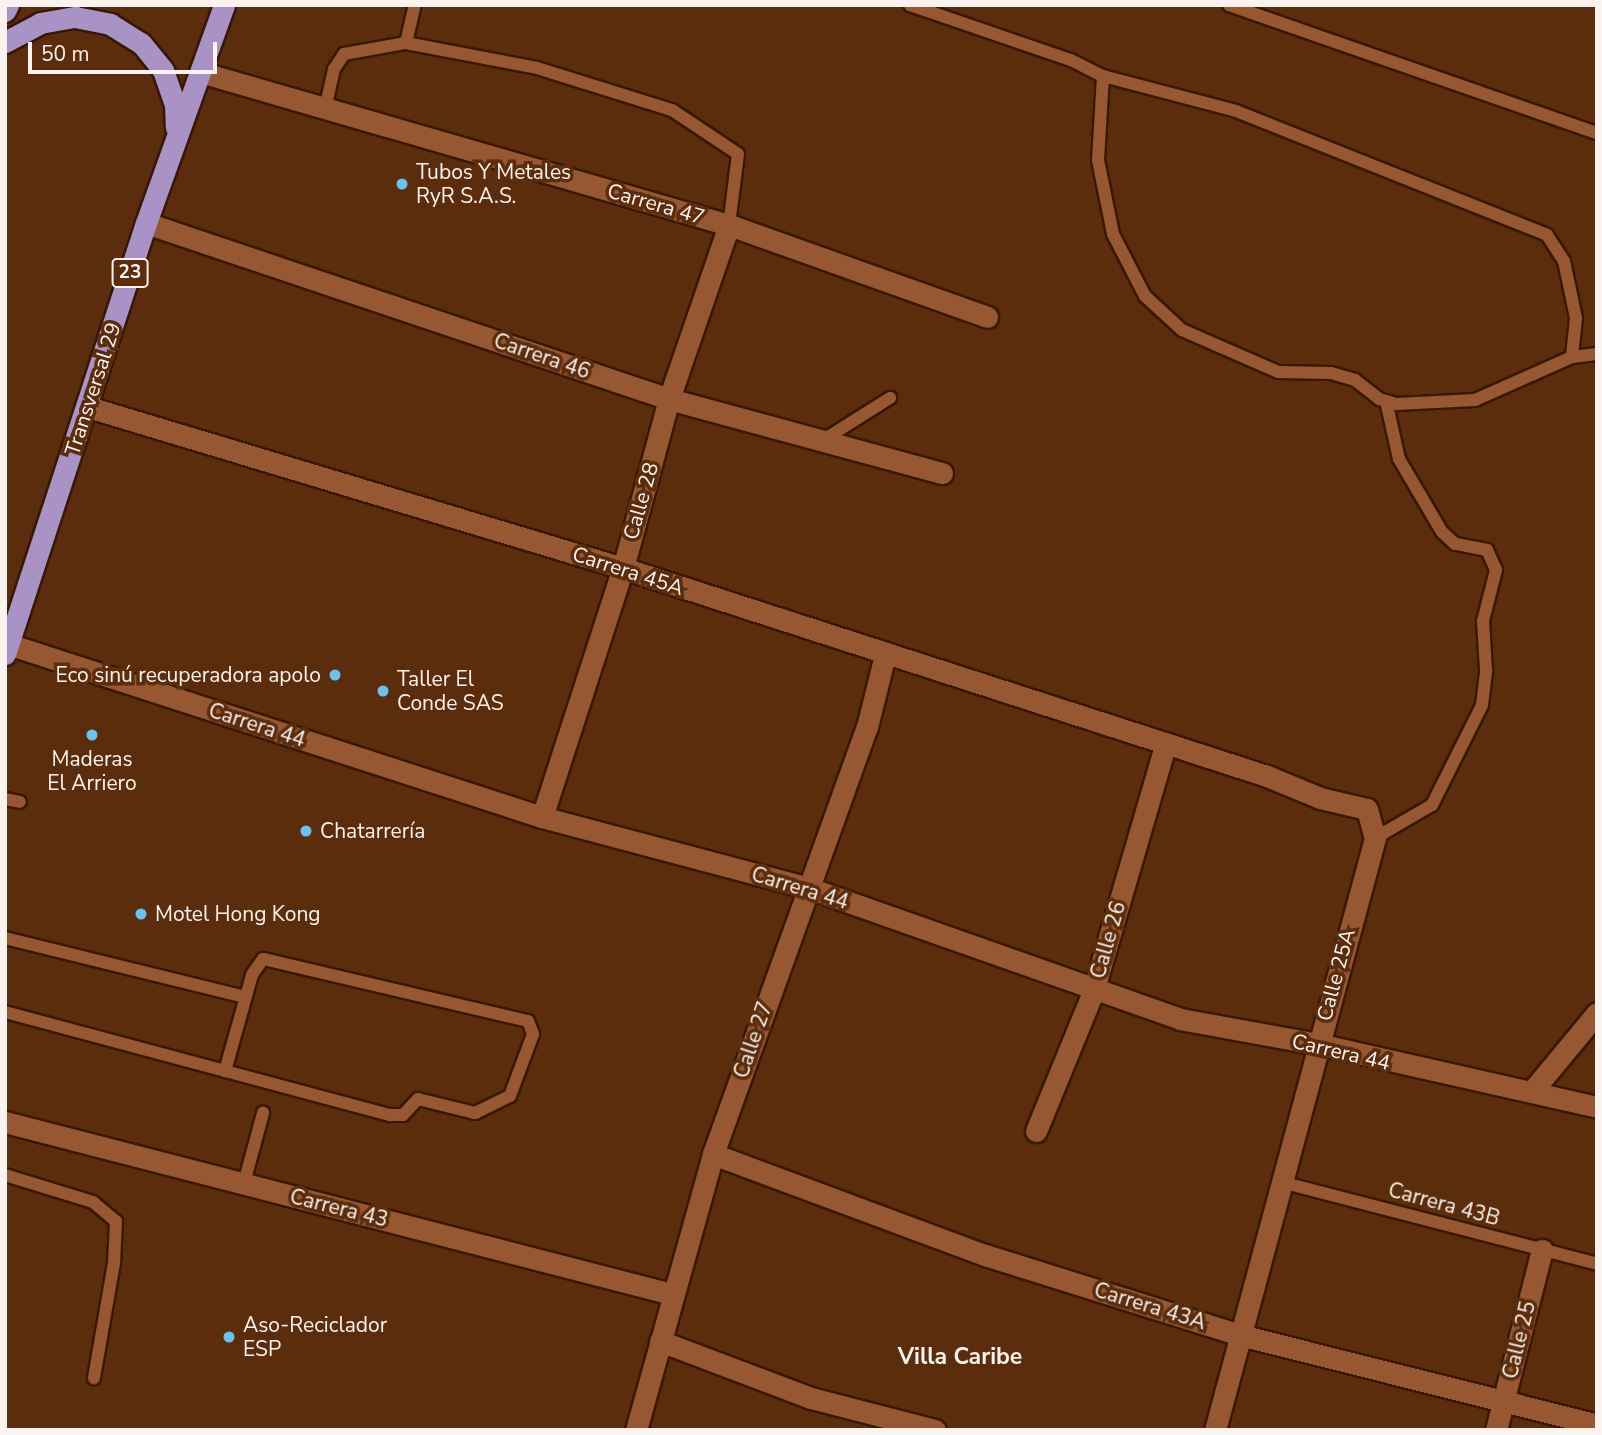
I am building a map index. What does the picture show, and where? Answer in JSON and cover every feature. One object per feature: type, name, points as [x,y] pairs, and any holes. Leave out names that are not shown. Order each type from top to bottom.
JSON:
[{"type":"highway","points":[[5,11],[8,5]]},
{"type":"highway","name":"Transversal 29","points":[[7,649],[146,223],[224,5]]},
{"type":"highway","points":[[5,43],[40,23],[75,18],[110,24],[141,43],[163,70],[175,104],[176,140]]},
{"type":"street","name":"Carrera 47","points":[[200,72],[729,225],[987,317]]},
{"type":"street","name":"Carrera 46","points":[[146,223],[670,399],[820,442],[942,473]]},
{"type":"street","name":"Calle 28","points":[[542,817],[622,568],[670,399],[729,225]]},
{"type":"street","name":"Carrera 45A","points":[[88,407],[622,568],[885,655],[1166,743]]},
{"type":"street","name":"Carrera 44","points":[[7,649],[542,817],[806,887],[1093,992],[1180,1019],[1318,1044],[1423,1072],[1533,1090],[1597,1107]]},
{"type":"street","name":"Calle 27","points":[[636,1430],[713,1154],[806,887],[867,727],[885,655]]},
{"type":"street","points":[[1166,743],[1320,798],[1367,808],[1376,838]]},
{"type":"street","name":"Calle 26","points":[[1036,1131],[1093,992],[1166,743]]},
{"type":"street","name":"Calle 25A","points":[[1215,1430],[1376,838]]},
{"type":"street","points":[[1533,1090],[1597,1013]]},
{"type":"street","name":"Carrera 43","points":[[5,1122],[672,1294]]},
{"type":"street","name":"Carrera 43A","points":[[713,1154],[985,1255],[1240,1335],[1503,1404],[1597,1425]]},
{"type":"street","name":"Calle 25","points":[[1496,1430],[1542,1250]]},
{"type":"street","points":[[660,1341],[811,1398],[935,1430]]},
{"type":"lane","points":[[406,43],[415,5]]},
{"type":"lane","points":[[910,5],[1071,60],[1103,76],[1236,111],[1547,235],[1566,272],[1576,318],[1572,357]]},
{"type":"lane","points":[[1229,5],[1597,133]]},
{"type":"lane","points":[[325,109],[334,69],[344,54],[406,43],[537,68],[672,110],[738,154],[729,225]]},
{"type":"lane","points":[[1103,76],[1098,160],[1113,234],[1145,296],[1182,330],[1278,372],[1331,373],[1355,380],[1386,401],[1475,400],[1572,357],[1597,354]]},
{"type":"lane","points":[[820,442],[890,398]]},
{"type":"lane","points":[[1376,838],[1432,805],[1482,705],[1486,670],[1483,621],[1496,570],[1487,550],[1455,544],[1442,532],[1399,459],[1386,401]]},
{"type":"lane","points":[[5,799],[20,802]]},
{"type":"lane","points":[[5,938],[245,996]]},
{"type":"lane","points":[[5,1012],[390,1115],[403,1115],[418,1099],[475,1113],[510,1096],[533,1034],[528,1021],[263,959],[245,996],[225,1070]]},
{"type":"lane","points":[[244,1183],[263,1113]]},
{"type":"lane","points":[[5,1175],[93,1202],[116,1221],[114,1263],[94,1378]]},
{"type":"lane","name":"Carrera 43B","points":[[1281,1182],[1597,1264]]},
{"type":"place","name":"Tubos Y Metales RyR S.A.S.","points":[[402,184]]},
{"type":"place","name":"Eco sinú recuperadora apolo","points":[[335,675]]},
{"type":"place","name":"Taller El Conde SAS","points":[[383,691]]},
{"type":"place","name":"Maderas El Arriero","points":[[92,735]]},
{"type":"place","name":"Chatarrería","points":[[306,831]]},
{"type":"place","name":"Motel Hong Kong","points":[[141,914]]},
{"type":"place","name":"Aso-Reciclador ESP","points":[[229,1337]]},
{"type":"district","name":"Villa Caribe","points":[[960,1357]]}]
